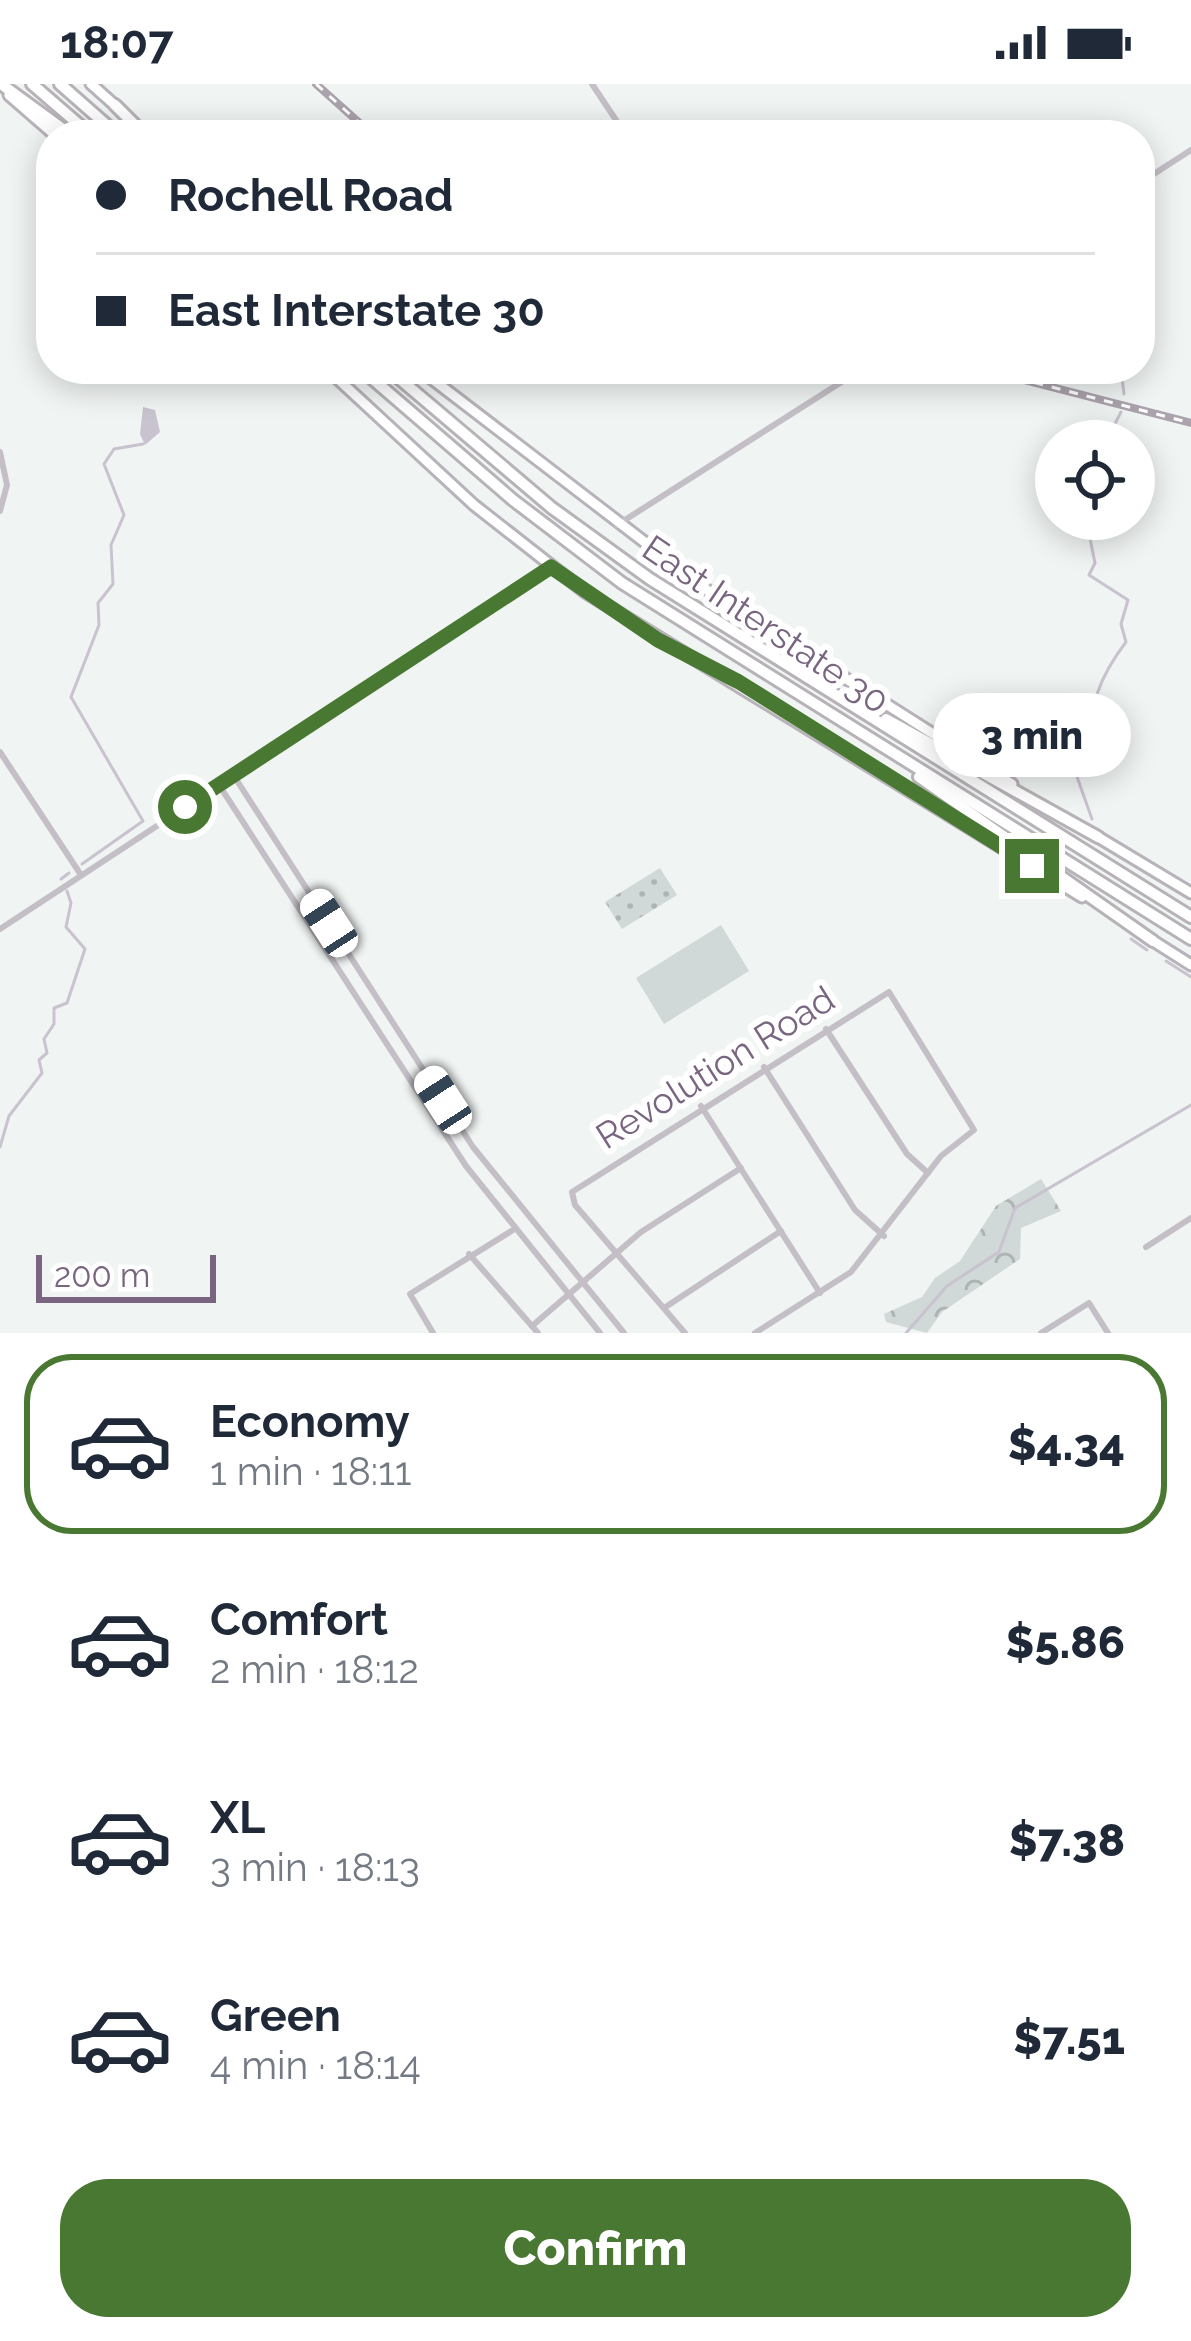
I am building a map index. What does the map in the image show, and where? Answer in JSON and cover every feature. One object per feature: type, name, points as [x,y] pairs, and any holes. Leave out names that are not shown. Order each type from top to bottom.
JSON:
[{"type":"highway","points":[[32,84],[74,120]]},
{"type":"highway","points":[[60,84],[101,120]]},
{"type":"highway","points":[[1,86],[50,120]]},
{"type":"highway","points":[[116,105],[132,120]]},
{"type":"highway","points":[[378,384],[527,512],[622,583],[1191,939]]},
{"type":"highway","points":[[406,384],[552,508],[710,616],[1191,917]]},
{"type":"highway","points":[[710,616],[1098,837]]},
{"type":"highway","points":[[874,742],[1153,941]]},
{"type":"main road","points":[[91,84],[116,105]]},
{"type":"main road","points":[[1,86],[38,120]]},
{"type":"main road","name":"East Interstate 30","points":[[343,384],[474,505],[551,567],[658,640],[739,682],[1191,965]]},
{"type":"main road","name":"East Interstate 30","points":[[437,384],[617,524],[753,621],[1191,893]]},
{"type":"street","points":[[592,84],[616,120]]},
{"type":"street","points":[[1155,173],[1191,150]]},
{"type":"street","points":[[617,524],[838,384]]},
{"type":"street","points":[[0,452],[8,485],[0,511]]},
{"type":"street","points":[[0,928],[551,567]]},
{"type":"street","points":[[0,752],[81,875]]},
{"type":"street","points":[[234,776],[473,1147],[624,1333]]},
{"type":"street","points":[[219,785],[428,1109],[513,1230],[600,1333]]},
{"type":"street","name":"Revolution Road","points":[[616,1252],[575,1205],[572,1192],[701,1106],[889,992],[974,1130],[928,1173]]},
{"type":"street","points":[[755,1333],[851,1272],[884,1236],[928,1173],[907,1154],[826,1029]]},
{"type":"street","points":[[764,1067],[858,1213],[884,1236]]},
{"type":"street","points":[[701,1106],[820,1292]]},
{"type":"street","points":[[470,1254],[535,1329],[616,1252],[742,1168]]},
{"type":"street","points":[[1145,1247],[1191,1217]]},
{"type":"street","points":[[433,1333],[410,1294],[513,1230]]},
{"type":"street","points":[[664,1308],[781,1231]]},
{"type":"street","points":[[616,1252],[685,1333]]},
{"type":"street","points":[[1041,1333],[1089,1303],[1108,1333]]},
{"type":"green space","points":[[660,868],[677,895],[622,929],[605,902]]},
{"type":"green space","points":[[721,925],[749,971],[664,1024],[636,978]]},
{"type":"green space","points":[[1041,1179],[1061,1211],[1021,1228],[1020,1259],[942,1312],[927,1333],[886,1322],[884,1314],[922,1297],[935,1278],[960,1261],[996,1206]]},
{"type":"shaded area","points":[[143,407],[155,410],[160,432],[145,445],[140,434]]},
{"type":"waterway","points":[[1123,384],[1124,394]]},
{"type":"waterway","points":[[1117,420],[1121,412]]},
{"type":"waterway","points":[[82,864],[143,821],[71,697],[99,625],[98,603],[113,584],[111,545],[124,515],[104,464],[114,449],[143,444]]},
{"type":"waterway","points":[[1090,540],[1095,563],[1089,575],[1128,600],[1121,624],[1126,642],[1097,693],[1092,752],[1076,774],[1092,819]]},
{"type":"waterway","points":[[61,879],[69,873]]},
{"type":"waterway","points":[[0,1147],[9,1116],[42,1073],[39,1060],[47,1053],[44,1039],[54,1024],[54,1008],[67,1003],[85,949],[66,927],[71,903],[67,891]]},
{"type":"waterway","points":[[1131,939],[1147,950]]},
{"type":"waterway","points":[[1166,961],[1191,977]]},
{"type":"waterway","points":[[906,1333],[947,1286],[999,1252],[1015,1208],[1191,1105]]},
{"type":"railway","points":[[316,84],[356,120]]},
{"type":"railway","points":[[1040,384],[1191,423]]},
{"type":"route","points":[[185,807],[551,567],[658,640],[739,682],[1032,866]]}]
